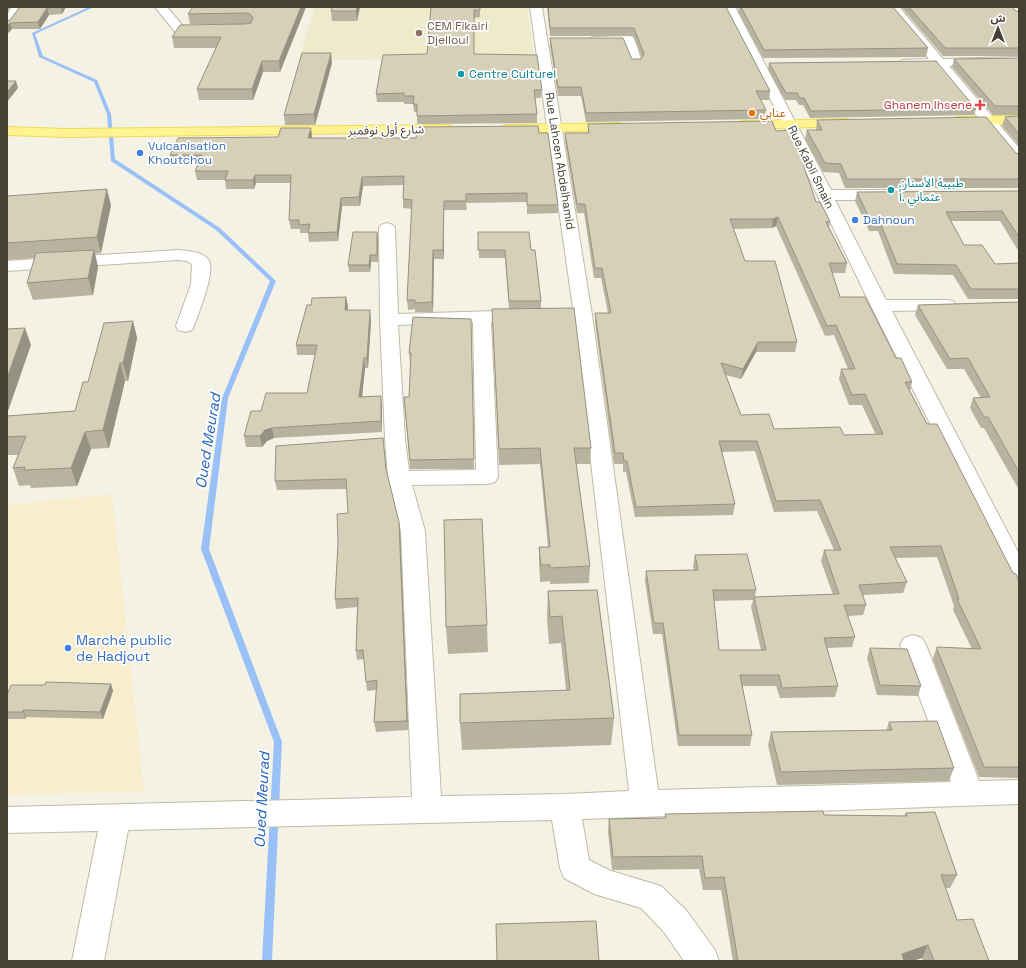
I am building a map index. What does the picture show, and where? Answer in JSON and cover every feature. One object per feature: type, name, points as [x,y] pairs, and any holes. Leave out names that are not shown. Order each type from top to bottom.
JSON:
[{"type":"main road","points":[[943,122],[1019,120]]},
{"type":"main road","points":[[728,125],[858,123]]},
{"type":"main road","points":[[491,129],[633,127]]},
{"type":"main road","name":"شارع أول نوفمبر","points":[[71,133],[459,129]]},
{"type":"main road","points":[[7,131],[71,133]]},
{"type":"main road","points":[[7,139],[71,133]]},
{"type":"street","points":[[7,24],[18,7]]},
{"type":"street","points":[[161,7],[180,30],[217,29]]},
{"type":"street","name":"Rue Lahcen Abdelhamid","points":[[536,7],[545,41],[575,315],[645,802]]},
{"type":"street","points":[[729,7],[743,7]]},
{"type":"street","name":"Rue Kabli Smain","points":[[729,7],[790,124],[880,306],[1019,577]]},
{"type":"street","points":[[893,7],[938,62],[990,121],[1019,158]]},
{"type":"street","points":[[581,41],[628,40],[636,63]]},
{"type":"street","points":[[891,63],[1019,61]]},
{"type":"street","points":[[758,64],[773,64]]},
{"type":"street","points":[[824,195],[902,195]]},
{"type":"street","points":[[387,228],[389,320],[398,478],[413,531],[419,809]]},
{"type":"street","points":[[7,266],[178,255],[191,256],[201,262],[200,284],[185,326]]},
{"type":"street","points":[[880,306],[965,305]]},
{"type":"street","points":[[398,478],[486,477],[482,316]]},
{"type":"street","points":[[389,320],[513,316]]},
{"type":"street","points":[[372,440],[395,439]]},
{"type":"street","points":[[913,645],[970,794]]},
{"type":"street","points":[[7,820],[156,815],[565,807],[645,802],[1019,792]]},
{"type":"street","points":[[565,807],[575,868],[605,884],[650,896],[675,920],[703,961]]},
{"type":"street","points":[[88,961],[116,816]]},
{"type":"shaded area","name":"CEM Fikairi Djelloul","points":[[314,7],[527,7],[535,59],[299,60]]},
{"type":"shaded area","name":"Marché public de Hadjout","points":[[112,494],[144,791],[7,795],[7,505]]},
{"type":"building","points":[[20,7],[61,7],[47,8],[38,22],[10,23],[7,26],[7,21],[10,20]]},
{"type":"building","points":[[193,7],[301,7],[279,61],[262,61],[252,89],[197,89],[221,37],[172,37],[180,25],[245,24],[251,23],[253,18],[250,14],[246,13],[188,14]]},
{"type":"building","points":[[332,7],[357,7],[356,11],[331,11]]},
{"type":"building","points":[[431,7],[480,7],[480,10],[474,10],[474,54],[537,55],[542,90],[534,90],[537,114],[417,116],[417,104],[413,104],[414,96],[404,96],[404,93],[376,94],[383,55],[427,54]]},
{"type":"building","points":[[548,7],[726,7],[770,91],[756,91],[766,110],[586,113],[581,87],[558,87],[550,38],[623,38],[632,59],[641,59],[644,54],[634,28],[550,28]]},
{"type":"building","points":[[741,7],[893,7],[928,48],[764,50]]},
{"type":"building","points":[[909,7],[1012,7],[1019,12],[1019,48],[945,48]]},
{"type":"building","points":[[302,53],[331,53],[314,114],[284,115]]},
{"type":"building","points":[[1019,58],[1019,106],[995,106],[954,59]]},
{"type":"building","points":[[936,61],[976,109],[811,111],[804,98],[800,98],[797,93],[786,93],[769,63]]},
{"type":"building","points":[[7,81],[16,81],[7,92]]},
{"type":"building","points":[[1019,116],[1019,134],[1005,117]]},
{"type":"building","points":[[986,117],[1016,153],[1019,154],[1019,179],[847,179],[841,164],[825,163],[807,130],[822,130],[817,120]]},
{"type":"building","points":[[772,121],[776,131],[790,130],[806,164],[803,164],[816,202],[820,202],[830,221],[826,222],[847,263],[829,263],[840,297],[865,297],[896,358],[901,358],[912,382],[905,382],[927,424],[937,424],[1019,582],[1019,767],[984,767],[937,649],[937,647],[981,649],[957,599],[959,599],[941,546],[890,547],[907,582],[859,585],[866,605],[844,605],[855,637],[824,638],[838,686],[782,688],[779,675],[740,675],[752,735],[679,735],[663,623],[654,623],[646,571],[698,570],[695,555],[747,554],[756,590],[713,590],[719,650],[766,650],[754,597],[839,594],[824,550],[841,550],[820,500],[776,501],[757,441],[719,441],[735,504],[636,507],[627,461],[624,461],[623,453],[615,453],[595,313],[611,313],[602,268],[595,268],[585,204],[577,204],[565,133],[589,133],[588,124]],"holes":[[[778,217],[827,326],[836,325],[855,369],[841,369],[852,395],[865,394],[883,434],[844,435],[840,427],[774,429],[769,414],[741,415],[721,363],[743,369],[758,342],[797,342],[775,261],[745,261],[730,219],[773,219]]]},
{"type":"building","points":[[538,126],[539,133],[548,133],[558,205],[527,205],[527,193],[466,194],[466,201],[444,201],[443,250],[433,250],[432,302],[415,303],[415,300],[407,300],[412,200],[403,199],[404,176],[362,177],[359,197],[341,198],[337,232],[308,233],[310,224],[299,225],[299,220],[289,220],[291,175],[255,175],[253,180],[225,180],[228,171],[195,171],[202,155],[170,155],[178,138],[278,137],[281,128],[311,128],[308,138],[416,138],[417,127]]},
{"type":"building","points":[[107,189],[97,237],[7,243],[7,196]]},
{"type":"building","points":[[1019,191],[1019,237],[1002,211],[946,212],[964,245],[982,245],[995,264],[1019,263],[1019,289],[971,289],[956,265],[897,264],[880,222],[871,222],[857,192]]},
{"type":"building","points":[[353,232],[377,232],[377,255],[370,255],[369,265],[348,265]]},
{"type":"building","points":[[478,232],[529,232],[531,250],[535,250],[541,301],[509,301],[505,250],[478,250]]},
{"type":"building","points":[[94,250],[88,278],[27,283],[36,253]]},
{"type":"building","points":[[346,297],[345,310],[370,310],[367,358],[364,358],[359,397],[381,396],[381,421],[272,428],[265,430],[260,436],[244,436],[251,411],[261,411],[266,393],[307,393],[317,345],[296,345],[307,305],[311,305],[312,298]]},
{"type":"building","points":[[1019,302],[1019,472],[988,417],[984,417],[973,398],[990,397],[968,358],[950,359],[918,305]]},
{"type":"building","points":[[574,308],[591,448],[574,448],[590,566],[550,568],[550,565],[541,565],[539,547],[550,547],[540,448],[499,449],[492,309]]},
{"type":"building","points":[[413,317],[471,319],[474,459],[410,460],[404,397],[409,397],[411,353],[409,353]]},
{"type":"building","points":[[133,321],[123,363],[120,363],[103,430],[85,432],[71,468],[24,470],[25,467],[13,468],[26,436],[7,437],[7,416],[75,411],[83,382],[88,382],[104,323]]},
{"type":"building","points":[[25,328],[7,378],[7,329]]},
{"type":"building","points":[[383,438],[386,469],[399,522],[407,721],[374,722],[377,680],[366,682],[363,650],[356,651],[358,598],[335,599],[338,543],[337,514],[348,513],[346,479],[275,481],[276,446]]},
{"type":"building","points":[[482,519],[487,625],[446,627],[444,520]]},
{"type":"building","points":[[597,590],[614,718],[460,723],[460,694],[570,690],[562,616],[550,617],[548,591]]},
{"type":"building","points":[[870,648],[907,649],[921,686],[880,685]]},
{"type":"building","points":[[46,682],[111,684],[100,712],[23,710],[23,712],[7,712],[7,695],[11,685],[45,685]]},
{"type":"building","points":[[937,721],[954,768],[781,772],[771,732],[892,730],[889,722]]},
{"type":"building","points":[[823,811],[824,815],[907,816],[906,813],[935,812],[957,875],[941,875],[957,920],[973,919],[989,961],[934,961],[928,945],[902,954],[904,961],[738,961],[724,877],[705,878],[702,856],[613,857],[609,819],[666,818],[665,814]]},
{"type":"building","points":[[596,921],[599,961],[497,961],[496,924]]},
{"type":"waterway","name":"Oued Meurad","points":[[92,7],[33,34],[41,57],[96,81],[109,114],[113,160],[218,229],[273,281],[225,398],[205,549],[278,742],[267,961]]},
{"type":"place","name":"CEM Fikairi Djelloul","points":[[419,33]]},
{"type":"place","name":"Centre Culturel","points":[[461,74]]},
{"type":"place","name":"Ghanem Ihsene","points":[[980,105]]},
{"type":"place","name":"عنابي","points":[[752,113]]},
{"type":"place","name":"Vulcanisation Khoutchou","points":[[140,153]]},
{"type":"place","name":"طبيبة الأسنان عثماني .أ","points":[[891,190]]},
{"type":"place","name":"Dahnoun","points":[[855,220]]},
{"type":"place","name":"Marché public de Hadjout","points":[[68,648]]}]
